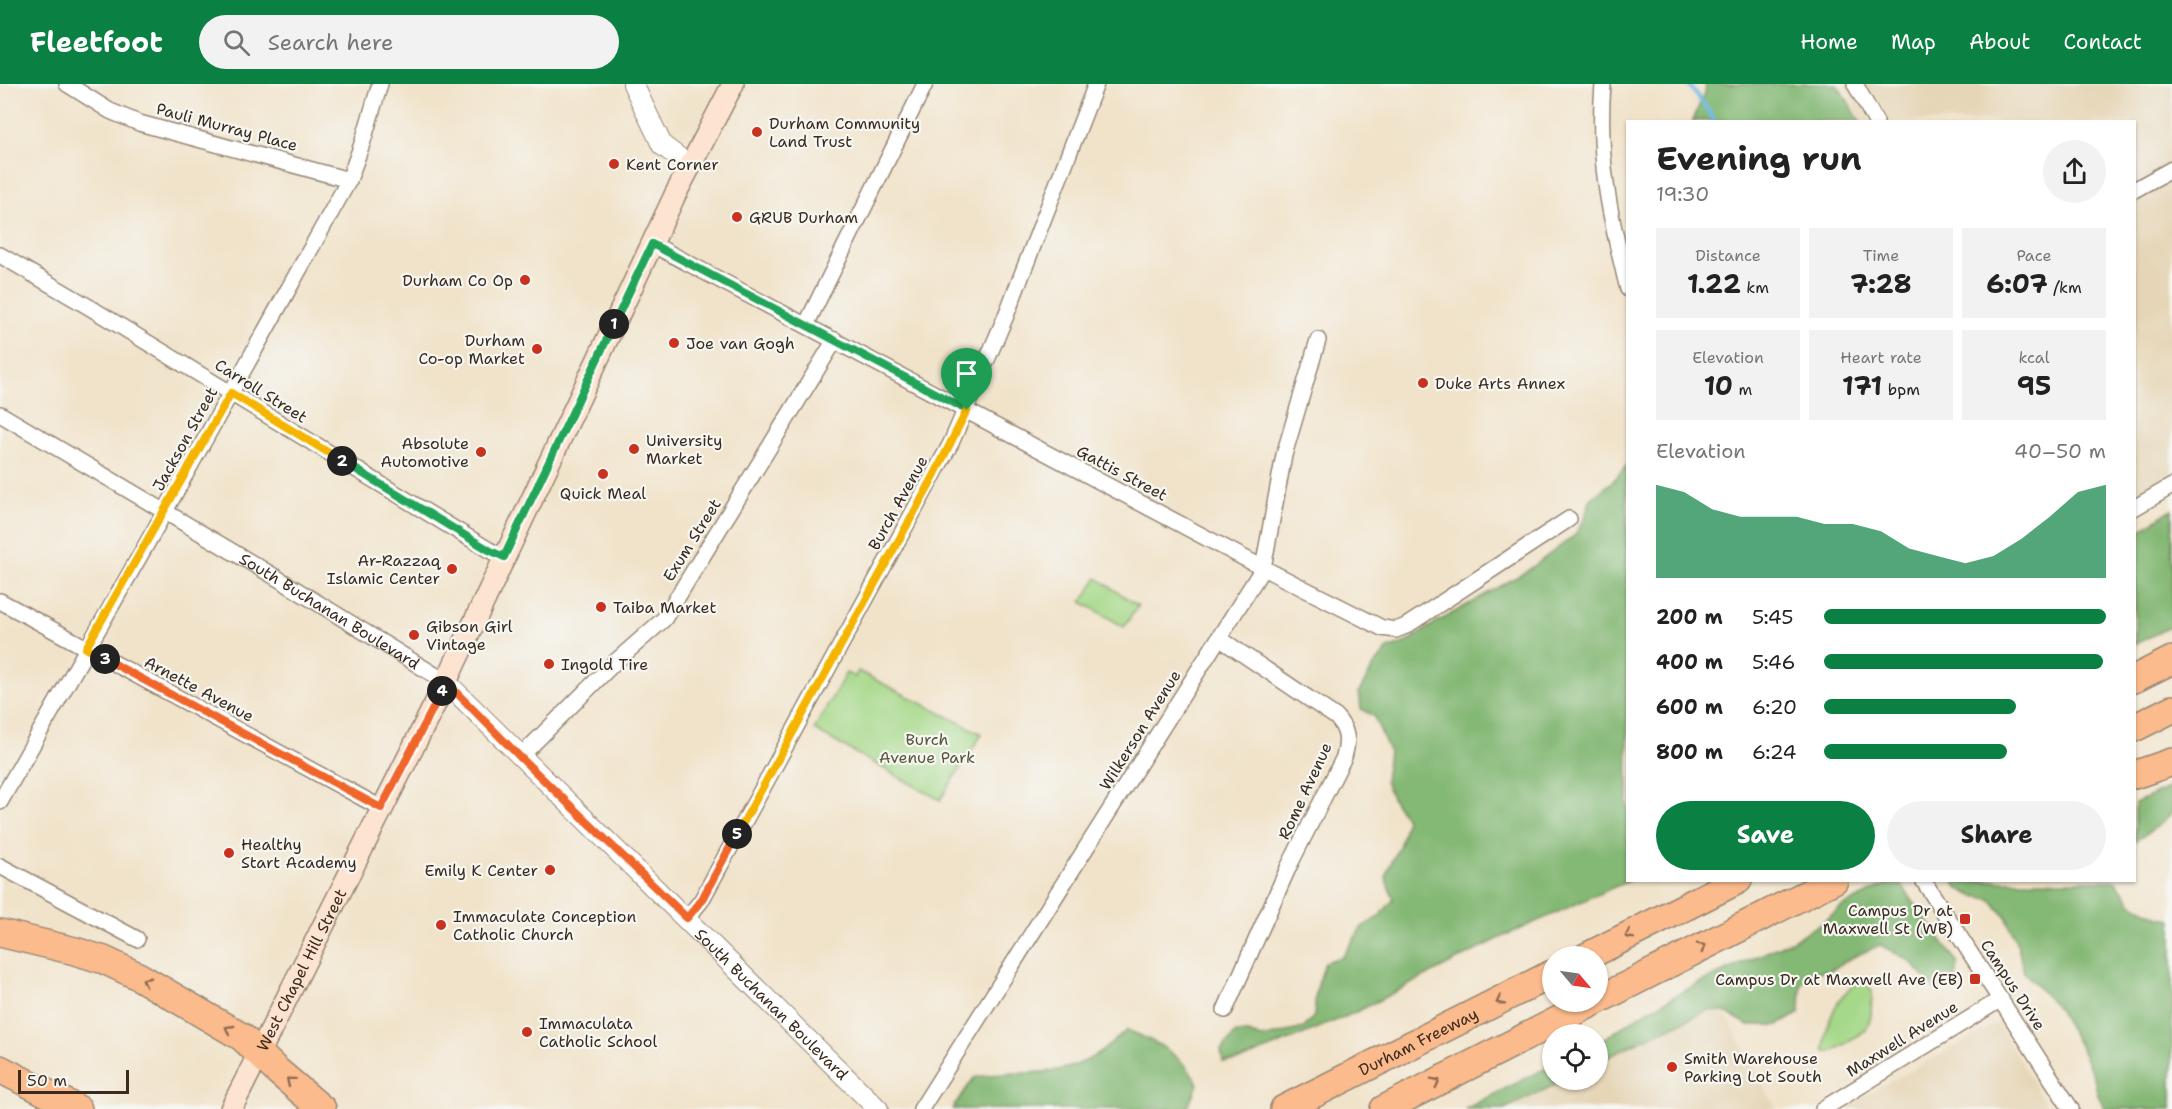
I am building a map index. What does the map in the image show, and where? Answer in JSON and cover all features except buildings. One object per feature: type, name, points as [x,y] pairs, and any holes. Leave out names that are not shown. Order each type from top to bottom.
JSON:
[{"type":"highway","points":[[2136,678],[2172,660]]},
{"type":"highway","points":[[2136,727],[2172,709]]},
{"type":"highway","points":[[2136,774],[2172,762]]},
{"type":"highway","points":[[1608,946],[1734,882]]},
{"type":"highway","points":[[1608,995],[1830,882]]},
{"type":"highway","points":[[0,933],[104,960],[171,994],[242,1037],[322,1109]]},
{"type":"highway","name":"Durham Freeway","points":[[1284,1109],[1542,979]]},
{"type":"highway","points":[[1384,1109],[1574,1012]]},
{"type":"highway","points":[[0,1069],[78,1109]]},
{"type":"main road","name":"West Chapel Hill Street","points":[[231,1109],[446,682],[652,244],[733,84]]},
{"type":"street","name":"Pauli Murray Place","points":[[67,84],[110,111],[139,123],[349,180]]},
{"type":"street","name":"Jackson Street","points":[[0,802],[165,512],[349,180],[380,84]]},
{"type":"street","points":[[633,84],[662,145],[690,166]]},
{"type":"street","points":[[806,325],[925,84]]},
{"type":"street","name":"Burch Avenue","points":[[687,918],[701,901],[933,478],[967,410],[1096,84]]},
{"type":"street","points":[[1603,84],[1601,154],[1610,220],[1626,281]]},
{"type":"street","points":[[1855,84],[1875,120]]},
{"type":"street","points":[[2136,189],[2172,169]]},
{"type":"street","name":"Gattis Street","points":[[652,244],[1263,568],[1382,628],[1396,630],[1406,626],[1569,519]]},
{"type":"street","name":"Carroll Street","points":[[0,255],[504,557]]},
{"type":"street","name":"Exum Street","points":[[520,757],[614,663],[664,619],[835,340]]},
{"type":"street","name":"Wilkerson Avenue","points":[[921,1109],[1263,568],[1284,455],[1318,340]]},
{"type":"street","name":"South Buchanan Boulevard","points":[[0,414],[446,682],[878,1109]]},
{"type":"street","points":[[2136,507],[2172,486]]},
{"type":"street","name":"Arnette Avenue","points":[[0,601],[381,808]]},
{"type":"street","name":"Rome Avenue","points":[[1219,638],[1335,717],[1342,723],[1347,738],[1344,757],[1289,866],[1226,1010]]},
{"type":"street","points":[[0,866],[136,939]]},
{"type":"street","name":"Campus Drive","points":[[1924,882],[2071,1109]]},
{"type":"street","name":"Maxwell Avenue","points":[[1823,1109],[2001,999]]},
{"type":"shaded area","points":[[1844,84],[2172,84],[2172,485],[2136,510],[2136,120],[1862,120]]},
{"type":"shaded area","name":"Smith Warehouse Parking Lot South","points":[[1716,996],[1776,1109],[1468,1109],[1542,1083],[1542,1090],[1608,1090],[1608,1045]]},
{"type":"shaded area","points":[[1998,1023],[2048,1109],[1841,1109]]},
{"type":"green space","points":[[1705,84],[1837,84],[1859,120],[1693,120],[1706,88]]},
{"type":"green space","points":[[1626,466],[1626,882],[1502,937],[1356,1012],[1242,1060],[1223,1062],[1221,1050],[1236,1033],[1248,1033],[1262,1038],[1304,1028],[1314,1016],[1316,992],[1325,962],[1342,957],[1362,927],[1379,917],[1394,899],[1387,884],[1386,874],[1400,844],[1406,819],[1393,800],[1385,781],[1389,751],[1374,716],[1361,709],[1359,692],[1374,666],[1388,649],[1407,642],[1527,571],[1575,535],[1583,522],[1591,499],[1615,479]]},
{"type":"green space","points":[[2172,509],[2172,626],[2136,644],[2136,533]]},
{"type":"green space","points":[[1097,578],[1138,606],[1124,627],[1082,602]]},
{"type":"green space","name":"Burch Avenue Park","points":[[858,671],[982,734],[940,800],[814,730],[846,673],[855,677]]},
{"type":"green space","points":[[2172,786],[2172,813],[2158,826],[2136,840],[2136,803]]},
{"type":"green space","points":[[1891,882],[1900,883],[1958,964],[1956,979],[1946,989],[1935,989],[1909,960],[1880,945],[1829,971],[1815,972],[1801,984],[1800,1013],[1778,1025],[1749,1025],[1725,1012],[1709,1010],[1608,1058],[1608,1036],[1640,1015],[1697,984],[1791,941],[1820,924],[1843,906]]},
{"type":"green space","points":[[1954,882],[2117,882],[2131,903],[2159,917],[2172,919],[2172,1109],[2105,1109],[2080,1047],[2058,1009],[2024,972],[2007,918],[1990,899],[1973,896],[1957,888]]},
{"type":"green space","points":[[1863,982],[1872,991],[1871,1016],[1866,1030],[1834,1051],[1825,1052],[1826,1032],[1834,1010],[1847,992]]},
{"type":"green space","points":[[1127,1030],[1168,1050],[1192,1074],[1198,1084],[1187,1109],[952,1109],[974,1078],[1068,1068],[1093,1057]]},
{"type":"green space","points":[[1542,1070],[1542,1090],[1544,1090],[1504,1109],[1465,1109]]},
{"type":"waterway","points":[[1688,84],[1713,120]]},
{"type":"place","name":"Durham Community Land Trust","points":[[757,132]]},
{"type":"place","name":"Kent Corner","points":[[614,164]]},
{"type":"place","name":"GRUB Durham","points":[[737,217]]},
{"type":"place","name":"Durham Co Op","points":[[525,280]]},
{"type":"place","name":"Joe van Gogh","points":[[674,343]]},
{"type":"place","name":"Durham Co-op Market","points":[[537,349]]},
{"type":"place","name":"Duke Arts Annex","points":[[1423,383]]},
{"type":"place","name":"University Market","points":[[634,449]]},
{"type":"place","name":"Absolute Automotive","points":[[481,452]]},
{"type":"place","name":"Quick Meal","points":[[603,474]]},
{"type":"place","name":"Ar-Razzaq Islamic Center","points":[[452,569]]},
{"type":"place","name":"Taiba Market","points":[[601,607]]},
{"type":"place","name":"Gibson Girl Vintage","points":[[414,635]]},
{"type":"place","name":"Ingold Tire","points":[[549,664]]},
{"type":"place","name":"Healthy Start Academy","points":[[229,853]]},
{"type":"place","name":"Emily K Center","points":[[550,870]]},
{"type":"place","name":"Campus Dr at Maxwell St (WB)","points":[[1965,919]]},
{"type":"place","name":"Immaculate Conception Catholic Church","points":[[441,925]]},
{"type":"place","name":"Campus Dr at Maxwell Ave (EB)","points":[[1975,979]]},
{"type":"place","name":"Immaculata Catholic School","points":[[527,1032]]},
{"type":"place","name":"Smith Warehouse Parking Lot South","points":[[1672,1067]]},
{"type":"route","points":[[652,244],[967,410],[933,478],[701,901],[687,918],[520,757],[446,682],[381,808],[86,648],[231,393],[504,557],[652,244]]}]
